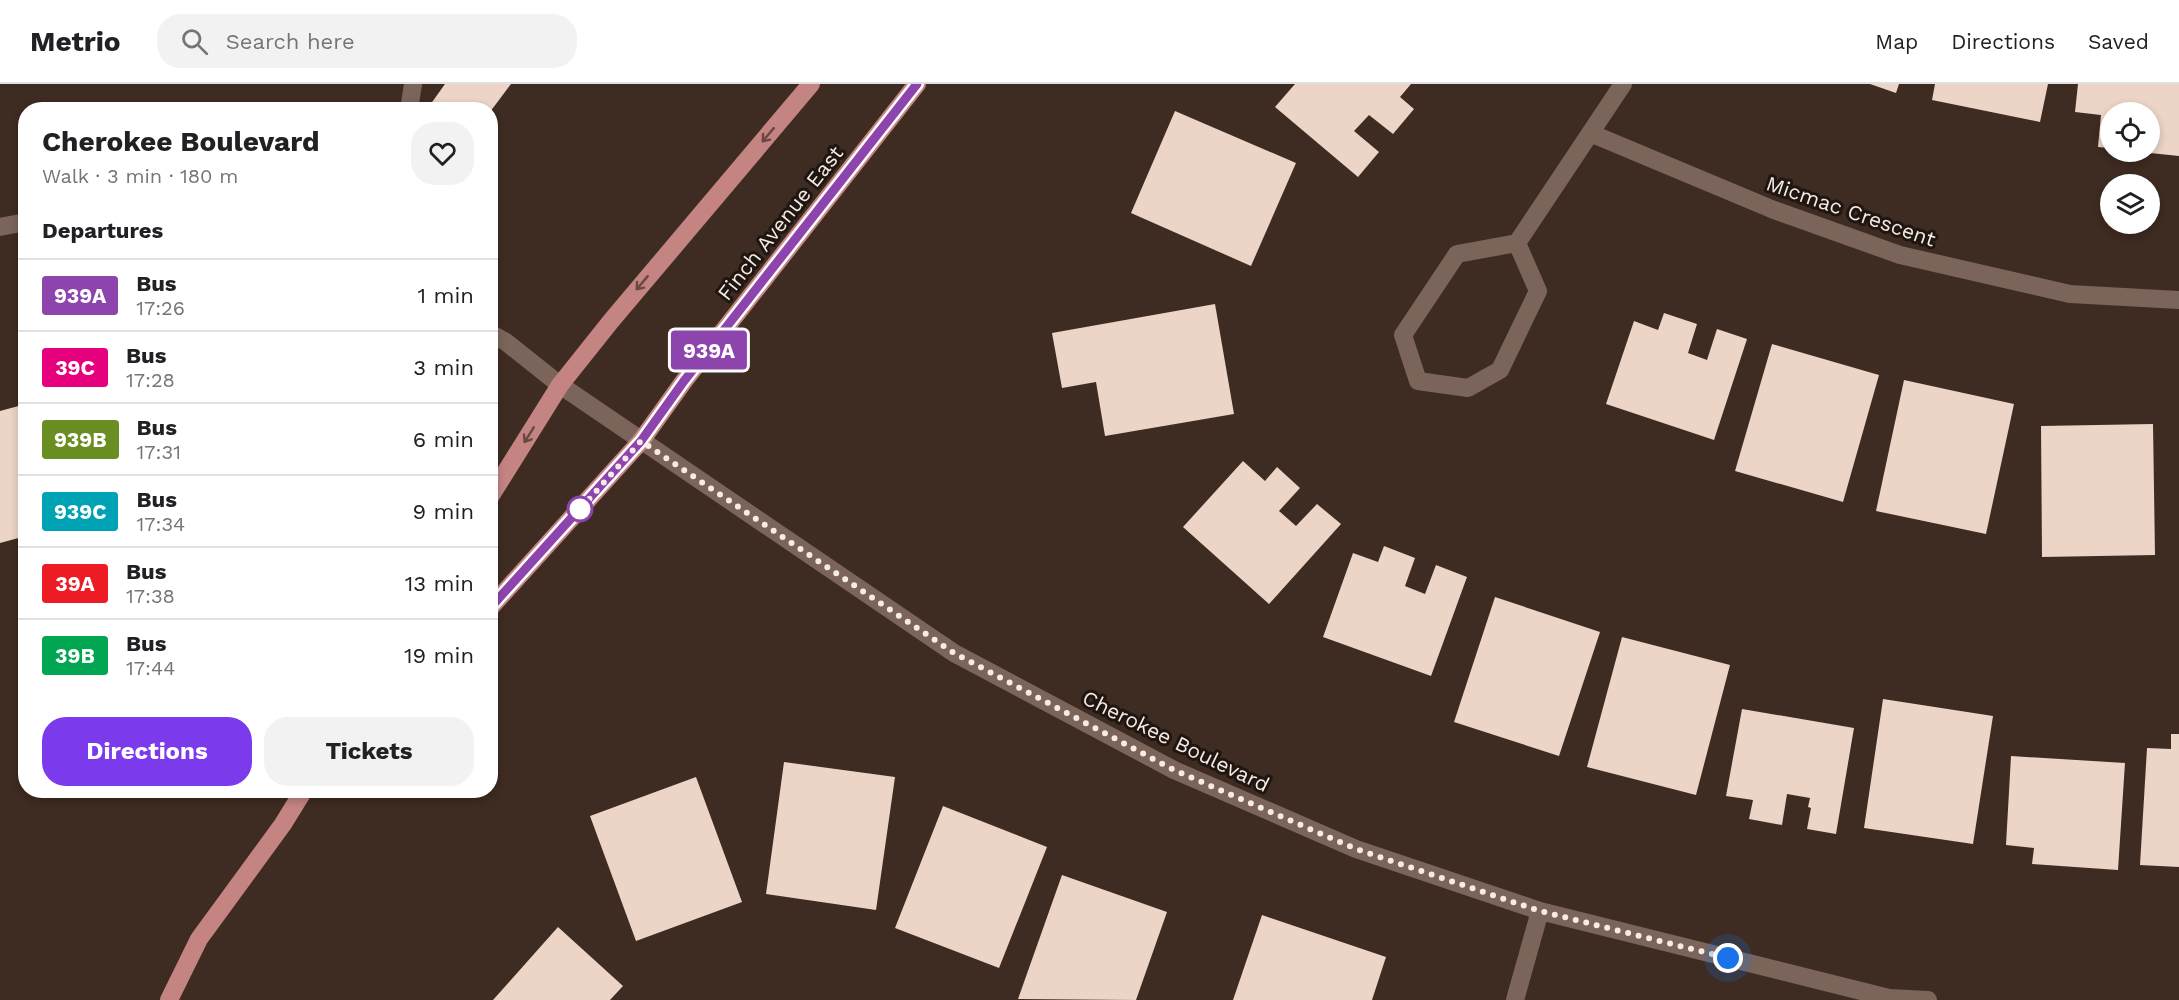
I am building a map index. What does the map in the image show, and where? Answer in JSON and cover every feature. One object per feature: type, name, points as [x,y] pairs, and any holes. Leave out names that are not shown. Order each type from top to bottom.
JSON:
[{"type":"main road","points":[[498,483],[560,385],[611,321],[811,84]]},
{"type":"main road","name":"Finch Avenue East","points":[[498,599],[641,441],[684,381],[917,84]]},
{"type":"main road","points":[[169,1000],[199,939],[283,824],[299,798]]},
{"type":"main road","points":[[283,824],[307,798]]},
{"type":"street","points":[[410,102],[413,84]]},
{"type":"street","points":[[1517,243],[1538,291],[1500,370],[1468,387],[1418,381],[1403,334],[1457,254],[1517,243],[1623,84]]},
{"type":"street","name":"Micmac Crescent","points":[[1590,133],[1774,210],[1899,255],[2070,294],[2179,300]]},
{"type":"street","points":[[0,226],[18,223]]},
{"type":"street","name":"Cherokee Boulevard","points":[[498,337],[560,385],[954,653],[1174,770],[1356,849],[1540,911],[1888,998],[1928,1000]]},
{"type":"street","points":[[1515,1000],[1540,911]]},
{"type":"building","points":[[445,84],[511,84],[498,102],[432,102]]},
{"type":"building","points":[[1295,84],[1411,84],[1400,97],[1414,109],[1393,134],[1369,115],[1354,131],[1379,152],[1358,177],[1275,107]]},
{"type":"building","points":[[1870,84],[1899,84],[1896,93]]},
{"type":"building","points":[[1935,84],[2048,84],[2040,122],[1932,100]]},
{"type":"building","points":[[2078,84],[2179,84],[2179,156],[2160,154],[2160,102],[2100,102],[2100,115],[2075,112]]},
{"type":"building","points":[[1175,111],[1296,163],[1251,266],[1131,213]]},
{"type":"building","points":[[1215,304],[1234,414],[1105,436],[1096,382],[1062,388],[1052,333]]},
{"type":"building","points":[[1664,313],[1697,324],[1688,353],[1707,360],[1717,329],[1747,339],[1714,440],[1606,404],[1634,321],[1658,330]]},
{"type":"building","points":[[1772,344],[1879,375],[1843,502],[1735,471]]},
{"type":"building","points":[[1904,380],[2014,404],[1986,534],[1876,511]]},
{"type":"building","points":[[18,406],[18,538],[0,543],[0,411]]},
{"type":"building","points":[[2153,424],[2155,555],[2042,557],[2041,426]]},
{"type":"building","points":[[1243,461],[1265,481],[1277,467],[1300,488],[1279,511],[1296,526],[1317,504],[1341,524],[1269,604],[1183,527]]},
{"type":"building","points":[[1384,546],[1415,558],[1405,586],[1425,594],[1436,565],[1467,577],[1431,676],[1323,637],[1353,553],[1378,562]]},
{"type":"building","points":[[1495,597],[1600,632],[1559,756],[1454,722]]},
{"type":"building","points":[[1622,637],[1730,665],[1696,795],[1587,767]]},
{"type":"building","points":[[1883,699],[1993,716],[1973,844],[1864,828]]},
{"type":"building","points":[[1742,709],[1854,728],[1836,834],[1807,829],[1811,808],[1808,807],[1810,798],[1787,794],[1782,825],[1749,819],[1753,800],[1726,796]]},
{"type":"building","points":[[2171,734],[2179,734],[2179,867],[2140,865],[2147,748],[2171,749]]},
{"type":"building","points":[[2011,756],[2125,763],[2118,870],[2032,864],[2034,848],[2006,845]]},
{"type":"building","points":[[784,762],[895,777],[876,910],[766,894]]},
{"type":"building","points":[[696,777],[742,902],[636,941],[590,816]]},
{"type":"building","points":[[943,806],[1047,847],[999,968],[895,928]]},
{"type":"building","points":[[1062,875],[1167,912],[1136,1000],[1018,999]]},
{"type":"building","points":[[1262,915],[1386,957],[1372,1000],[1233,1000]]},
{"type":"building","points":[[558,927],[623,986],[610,1000],[493,1000]]},
{"type":"bus line","name":"939A","points":[[498,599],[641,441],[684,381],[917,84]]},
{"type":"route","points":[[580,509],[574,516],[641,441],[954,653],[1174,770],[1356,849],[1540,911],[1728,958]]}]
